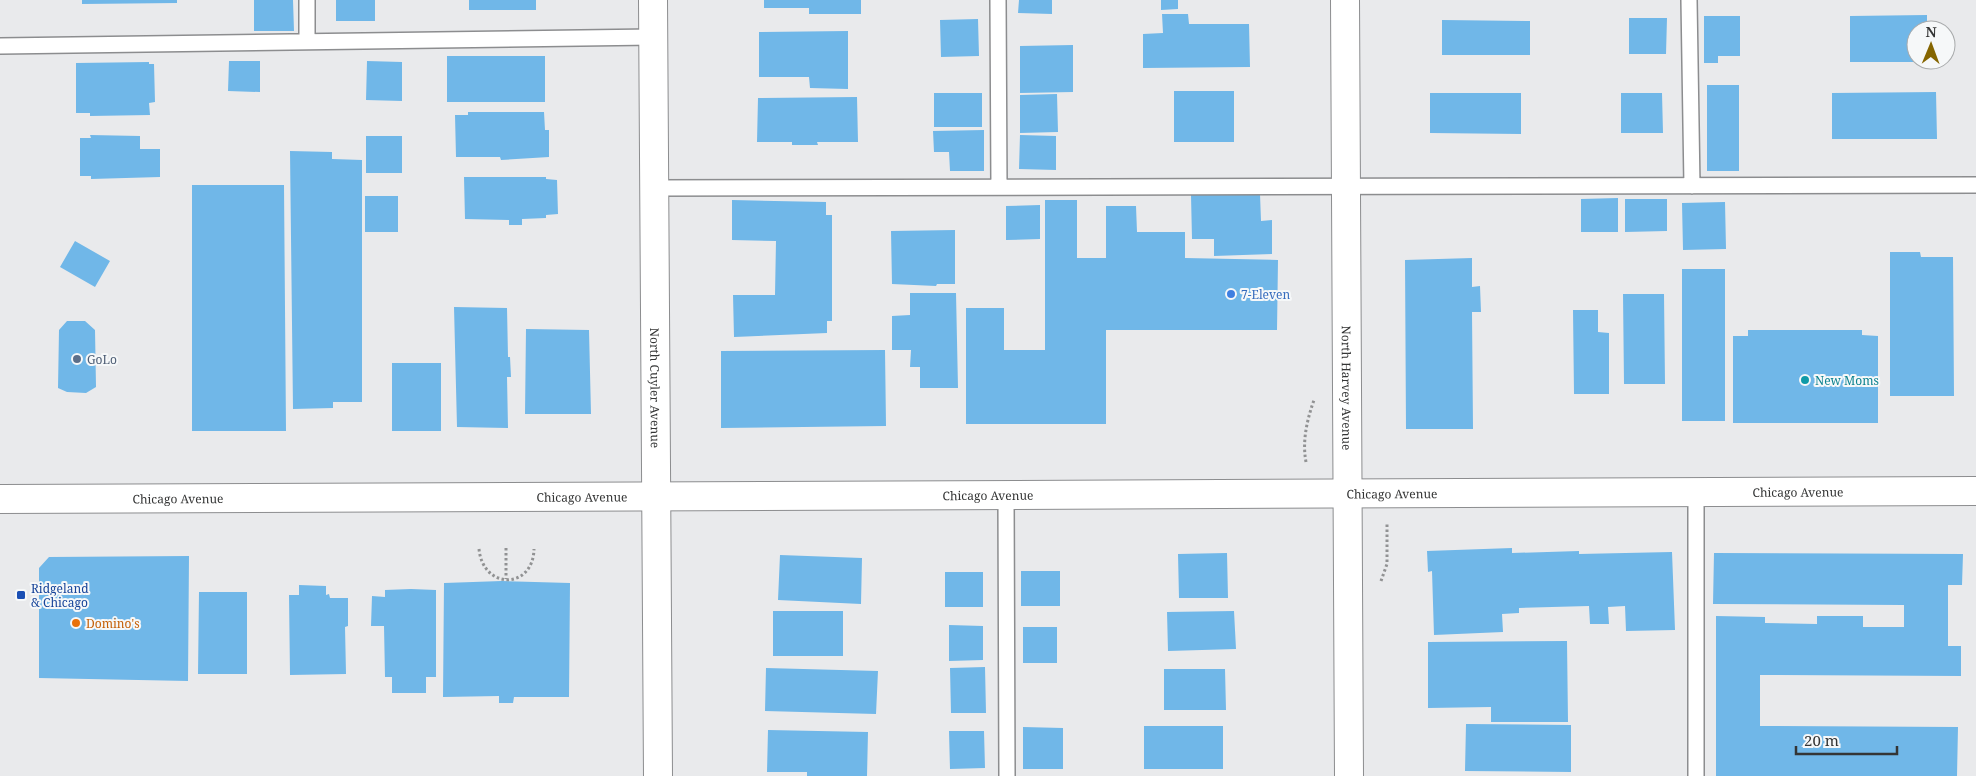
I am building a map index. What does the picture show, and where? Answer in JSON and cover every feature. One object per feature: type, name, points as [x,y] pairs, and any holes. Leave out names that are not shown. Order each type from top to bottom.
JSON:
[{"type":"main road","name":"North Cuyler Avenue","points":[[652,0],[658,776]]},
{"type":"main road","name":"North Harvey Avenue","points":[[1345,0],[1349,776]]},
{"type":"main road","name":"Chicago Avenue","points":[[0,499],[1976,491]]},
{"type":"lane","points":[[306,0],[307,42]]},
{"type":"lane","points":[[998,0],[999,187]]},
{"type":"lane","points":[[1689,0],[1692,186]]},
{"type":"lane","points":[[0,46],[653,37]]},
{"type":"lane","points":[[654,188],[1976,185]]},
{"type":"lane","points":[[1696,492],[1696,776]]},
{"type":"lane","points":[[1006,495],[1007,776]]},
{"type":"path","points":[[506,548],[506,579]]},
{"type":"path","points":[[479,549],[482,564],[486,570],[500,579],[506,579],[520,577],[525,573],[532,560],[534,549]]},
{"type":"building","points":[[82,0],[177,0],[177,3],[82,4]]},
{"type":"building","points":[[254,0],[293,0],[294,31],[254,31]]},
{"type":"building","points":[[336,0],[375,0],[375,21],[336,21]]},
{"type":"building","points":[[469,0],[536,0],[536,10],[469,10]]},
{"type":"building","points":[[764,0],[861,0],[861,14],[809,14],[809,8],[764,8]]},
{"type":"building","points":[[1019,0],[1052,0],[1052,14],[1018,13]]},
{"type":"building","points":[[1161,0],[1178,0],[1178,9],[1161,10]]},
{"type":"building","points":[[1162,14],[1188,14],[1189,24],[1249,24],[1250,67],[1143,68],[1143,34],[1163,33]]},
{"type":"building","points":[[1927,15],[1927,20],[1906,20],[1906,62],[1850,62],[1850,16]]},
{"type":"building","points":[[1704,16],[1740,16],[1740,56],[1718,56],[1718,63],[1704,63]]},
{"type":"building","points":[[1629,18],[1667,18],[1666,54],[1629,54]]},
{"type":"building","points":[[978,19],[979,56],[941,57],[940,20]]},
{"type":"building","points":[[1442,20],[1530,21],[1530,55],[1442,55]]},
{"type":"building","points":[[848,31],[848,89],[810,88],[809,77],[759,77],[759,32]]},
{"type":"building","points":[[1073,45],[1073,92],[1020,93],[1020,46]]},
{"type":"building","points":[[447,56],[545,56],[545,102],[447,102]]},
{"type":"building","points":[[229,61],[260,61],[260,92],[228,91]]},
{"type":"building","points":[[367,61],[402,62],[402,101],[366,100]]},
{"type":"building","points":[[149,62],[149,64],[154,64],[155,102],[149,103],[150,115],[90,116],[90,113],[76,113],[76,63]]},
{"type":"building","points":[[1707,85],[1739,85],[1739,171],[1707,171]]},
{"type":"building","points":[[1174,91],[1234,91],[1234,142],[1174,142]]},
{"type":"building","points":[[1936,92],[1937,139],[1832,139],[1832,93]]},
{"type":"building","points":[[934,93],[982,93],[982,127],[934,127]]},
{"type":"building","points":[[1430,93],[1521,93],[1521,134],[1430,133]]},
{"type":"building","points":[[1621,93],[1662,93],[1663,133],[1621,133]]},
{"type":"building","points":[[1057,94],[1058,132],[1020,133],[1020,95]]},
{"type":"building","points":[[857,97],[858,142],[817,142],[818,145],[792,145],[792,142],[757,142],[758,98]]},
{"type":"building","points":[[468,112],[544,112],[545,130],[549,130],[549,157],[501,160],[500,157],[456,157],[455,115],[468,115]]},
{"type":"building","points":[[984,130],[984,171],[950,171],[949,152],[934,152],[933,131]]},
{"type":"building","points":[[90,135],[140,136],[140,149],[160,149],[160,177],[91,179],[91,176],[80,176],[80,138],[91,138]]},
{"type":"building","points":[[1020,135],[1056,136],[1056,170],[1019,169]]},
{"type":"building","points":[[366,136],[402,136],[402,173],[366,173]]},
{"type":"building","points":[[290,151],[332,152],[332,159],[362,160],[362,402],[333,402],[333,408],[293,409]]},
{"type":"building","points":[[464,177],[546,177],[546,179],[557,180],[558,214],[546,215],[546,218],[522,219],[522,225],[509,225],[509,220],[465,219]]},
{"type":"building","points":[[192,185],[284,185],[286,431],[192,431]]},
{"type":"building","points":[[1260,194],[1261,221],[1272,220],[1272,254],[1214,256],[1214,239],[1192,239],[1191,195]]},
{"type":"building","points":[[365,196],[398,196],[398,232],[365,232]]},
{"type":"building","points":[[1618,198],[1618,232],[1581,232],[1581,199]]},
{"type":"building","points":[[1625,199],[1667,199],[1667,231],[1625,232]]},
{"type":"building","points":[[732,200],[826,202],[826,215],[832,215],[832,321],[827,321],[827,333],[734,337],[733,295],[775,295],[776,241],[732,240]]},
{"type":"building","points":[[1045,200],[1077,200],[1077,258],[1106,258],[1106,206],[1136,206],[1137,232],[1185,232],[1185,258],[1278,260],[1277,330],[1106,330],[1106,424],[966,424],[966,308],[1004,308],[1004,350],[1045,350]]},
{"type":"building","points":[[1725,202],[1726,249],[1683,250],[1682,203]]},
{"type":"building","points":[[1040,205],[1040,239],[1006,240],[1006,206]]},
{"type":"building","points":[[955,230],[955,284],[937,284],[936,286],[892,284],[891,231]]},
{"type":"building","points":[[75,241],[110,261],[95,287],[60,267]]},
{"type":"building","points":[[1890,252],[1920,252],[1921,257],[1953,257],[1954,396],[1890,396]]},
{"type":"building","points":[[1472,258],[1472,287],[1480,286],[1481,312],[1472,312],[1473,429],[1406,429],[1405,260]]},
{"type":"building","points":[[1682,269],[1725,269],[1725,421],[1682,421]]},
{"type":"building","points":[[910,293],[956,293],[958,388],[920,388],[920,367],[910,367],[911,350],[892,350],[892,316],[910,315]]},
{"type":"building","points":[[1623,294],[1664,294],[1665,384],[1624,384]]},
{"type":"building","points":[[454,307],[507,308],[508,357],[510,357],[511,377],[507,377],[508,428],[457,427]]},
{"type":"building","points":[[1573,310],[1598,310],[1598,332],[1609,333],[1609,394],[1574,394]]},
{"type":"building","name":"GoLo","points":[[67,321],[85,321],[95,330],[96,387],[86,393],[67,392],[58,388],[59,330]]},
{"type":"building","points":[[526,329],[589,330],[591,414],[525,414]]},
{"type":"building","name":"New Moms","points":[[1748,330],[1862,330],[1862,335],[1878,336],[1878,423],[1733,423],[1733,336],[1748,336]]},
{"type":"building","points":[[885,350],[886,426],[721,428],[721,351]]},
{"type":"building","points":[[392,363],[441,363],[441,431],[392,431]]},
{"type":"building","points":[[1512,548],[1512,553],[1579,551],[1579,554],[1672,552],[1675,630],[1626,631],[1625,606],[1608,607],[1609,624],[1590,624],[1589,606],[1519,608],[1519,613],[1502,614],[1503,632],[1434,635],[1432,571],[1428,572],[1427,551]]},
{"type":"building","points":[[1227,553],[1228,598],[1179,598],[1178,554]]},
{"type":"building","points":[[1714,553],[1963,554],[1962,585],[1948,585],[1948,646],[1961,646],[1961,676],[1760,675],[1760,726],[1958,727],[1957,776],[1716,776],[1716,616],[1765,617],[1765,623],[1817,624],[1817,616],[1863,616],[1863,627],[1904,627],[1904,605],[1713,604]]},
{"type":"building","points":[[780,555],[862,558],[861,604],[778,600]]},
{"type":"building","points":[[189,556],[188,681],[39,678],[39,568],[49,557]]},
{"type":"building","points":[[1021,571],[1060,571],[1060,606],[1021,606]]},
{"type":"building","points":[[945,572],[983,572],[983,607],[945,607]]},
{"type":"building","points":[[502,581],[570,583],[569,697],[514,697],[513,703],[499,703],[499,696],[443,697],[444,583]]},
{"type":"building","points":[[299,585],[326,586],[326,595],[329,594],[330,598],[348,598],[348,626],[345,627],[346,674],[290,675],[289,595],[299,595]]},
{"type":"building","points":[[385,590],[436,590],[436,677],[426,677],[426,693],[392,693],[392,677],[385,677],[384,626],[371,626],[372,596],[385,597]]},
{"type":"building","points":[[199,592],[247,592],[247,674],[198,674]]},
{"type":"building","points":[[773,611],[843,611],[843,656],[773,656]]},
{"type":"building","points":[[1234,611],[1236,649],[1168,651],[1167,612]]},
{"type":"building","points":[[949,625],[983,626],[983,660],[949,661]]},
{"type":"building","points":[[1023,627],[1057,627],[1057,663],[1023,663]]},
{"type":"building","points":[[1567,641],[1568,722],[1491,722],[1491,707],[1428,708],[1428,642]]},
{"type":"building","points":[[985,667],[986,713],[951,713],[950,668]]},
{"type":"building","points":[[766,668],[878,671],[876,714],[765,711]]},
{"type":"building","points":[[1164,669],[1225,669],[1226,710],[1164,710]]},
{"type":"building","points":[[1466,724],[1571,725],[1571,772],[1465,771]]},
{"type":"building","points":[[1144,726],[1223,726],[1223,769],[1144,769]]},
{"type":"building","points":[[1023,727],[1063,728],[1063,769],[1023,769]]},
{"type":"building","points":[[768,730],[868,732],[867,776],[807,776],[807,772],[767,772]]},
{"type":"building","points":[[949,731],[984,731],[985,768],[950,769]]},
{"type":"place","name":"7-Eleven","points":[[1231,294]]},
{"type":"place","name":"GoLo","points":[[77,359]]},
{"type":"place","name":"New Moms","points":[[1805,380]]},
{"type":"place","name":"Ridgeland & Chicago","points":[[21,595]]},
{"type":"place","name":"Domino's","points":[[76,623]]}]
